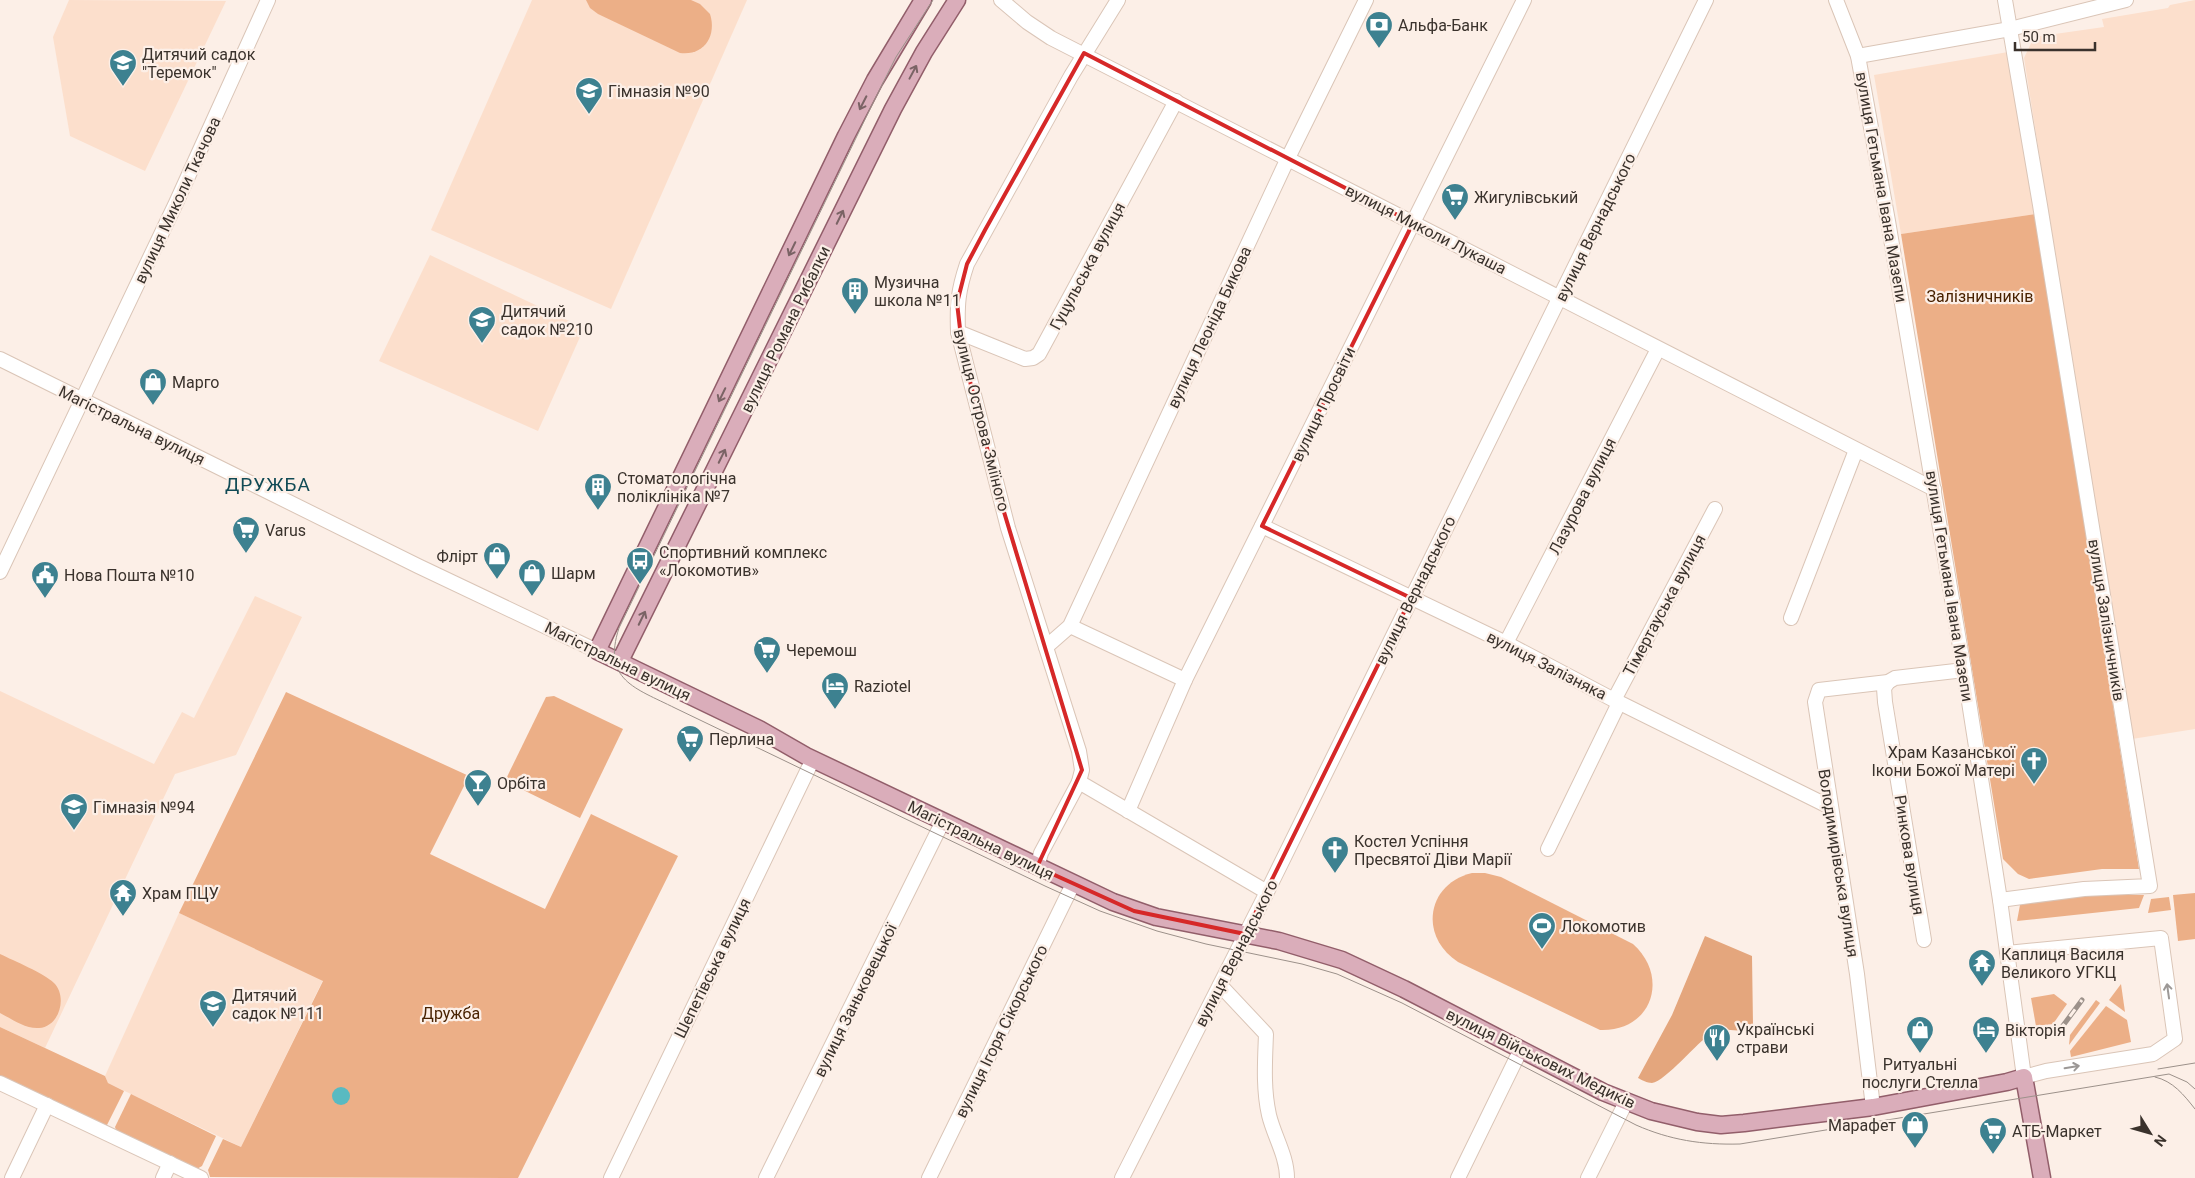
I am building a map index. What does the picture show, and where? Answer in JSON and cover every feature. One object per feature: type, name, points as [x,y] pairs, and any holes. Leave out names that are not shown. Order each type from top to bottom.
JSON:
[{"type":"main road","name":"вулиця Романа Рибалки","points":[[597,650],[874,80],[923,0]]},
{"type":"main road","name":"вулиця Романа Рибалки","points":[[620,662],[893,109],[924,52],[957,0]]},
{"type":"main road","name":"Магістральна вулиця","points":[[597,650],[759,729],[813,759],[1037,867],[1134,911],[1211,929],[1245,934]]},
{"type":"main road","name":"вулиця Військових Медиків","points":[[1245,934],[1279,941],[1342,960],[1404,989],[1626,1102],[1651,1111],[1697,1122],[1721,1125],[1872,1106],[2007,1082],[2024,1077]]},
{"type":"main road","name":"вулиця Гетьмана Івана Мазепи","points":[[2024,1077],[2042,1178]]},
{"type":"street","name":"вулиця Миколи Ткачова","points":[[0,572],[84,400],[268,0]]},
{"type":"street","name":"вулиця Миколи Лукаша","points":[[1001,0],[1027,22],[1051,38],[1084,53],[1934,489]]},
{"type":"street","name":"вулиця Острова Зміїного","points":[[1079,782],[1082,770],[1079,751],[1001,502],[958,332],[957,303],[968,264],[1084,53],[1118,0]]},
{"type":"street","name":"вулиця Леоніда Бикова","points":[[1046,647],[1070,626],[1288,158],[1366,0]]},
{"type":"street","name":"вулиця Просвіти","points":[[1128,811],[1185,680],[1524,0]]},
{"type":"street","name":"вулиця Вернадського","points":[[1122,1178],[1267,892],[1706,0]]},
{"type":"street","name":"вулиця Гетьмана Івана Мазепи","points":[[1836,0],[1858,56],[1934,489],[2000,900],[2024,1077]]},
{"type":"street","points":[[2005,0],[2010,29]]},
{"type":"street","points":[[1858,56],[2010,29],[2126,0]]},
{"type":"street","name":"вулиця Залізничників","points":[[2000,900],[2084,889],[2150,886],[2010,29]]},
{"type":"street","name":"Гуцульська вулиця","points":[[958,332],[1025,359],[1033,358],[1039,354],[1176,100]]},
{"type":"street","name":"Лазурова вулиця","points":[[1506,644],[1658,349]]},
{"type":"street","name":"Магістральна вулиця","points":[[0,360],[418,566],[597,650]]},
{"type":"street","points":[[1791,618],[1856,450]]},
{"type":"street","name":"Тімертауська вулиця","points":[[1548,849],[1617,701],[1714,509]]},
{"type":"street","name":"вулиця Залізняка","points":[[1262,526],[1506,644],[1830,807]]},
{"type":"street","points":[[1070,626],[1185,680]]},
{"type":"street","points":[[1888,682],[1895,678],[1964,670]]},
{"type":"street","name":"Володимирівська вулиця","points":[[1872,1106],[1857,974],[1815,702],[1819,690],[1888,682]]},
{"type":"street","name":"Ринкова вулиця","points":[[1888,682],[1884,688],[1885,702],[1924,940]]},
{"type":"street","name":"Шепетівська вулиця","points":[[611,1178],[813,759]]},
{"type":"street","points":[[1037,867],[1042,853],[1079,782],[1267,892]]},
{"type":"street","name":"вулиця Заньковецької","points":[[766,1178],[943,821]]},
{"type":"street","name":"вулиця Ігоря Сікорського","points":[[929,1178],[1073,884]]},
{"type":"street","points":[[2007,953],[2161,938],[2175,1040],[2153,1054],[2024,1077]]},
{"type":"street","points":[[1220,985],[1266,1034],[1264,1078],[1269,1115],[1287,1168],[1287,1178]]},
{"type":"street","points":[[1458,1178],[1521,1049]]},
{"type":"street","points":[[0,1083],[201,1178]]},
{"type":"street","points":[[1588,1178],[1626,1102]]},
{"type":"street","points":[[12,1178],[47,1105]]},
{"type":"street","points":[[163,1178],[170,1163]]},
{"type":"highlighted area","points":[[1084,53],[1413,223],[1262,526],[1411,598],[1245,934],[1134,911],[1037,867],[1082,770],[1001,502],[963,354],[957,303],[967,264]]},
{"type":"shaded area","name":"Дитячий садок \"Теремок\"","points":[[69,0],[226,1],[145,171],[70,136],[53,37]]},
{"type":"shaded area","name":"Гімназія №90","points":[[532,0],[747,0],[611,309],[431,230]]},
{"type":"shaded area","points":[[2195,0],[2195,729],[2132,739],[2024,58],[2034,37],[2104,27],[2102,19],[2168,8],[2170,5]]},
{"type":"shaded area","points":[[2008,52],[2035,214],[1901,234],[1874,75]]},
{"type":"shaded area","name":"Дитячий садок №210","points":[[430,255],[584,328],[538,431],[379,361]]},
{"type":"shaded area","name":"Гімназія №94","points":[[255,596],[302,617],[236,755],[175,774],[45,1048],[0,1027],[0,691],[154,764],[182,712],[194,718]]},
{"type":"shaded area","name":"Дитячий садок №111","points":[[179,913],[323,980],[241,1147],[108,1083],[105,1076]]},
{"type":"shaded area","points":[[1705,936],[1752,956],[1753,1025],[1742,1030],[1720,1030],[1712,1033],[1658,1081],[1652,1083],[1638,1078],[1672,1015]]},
{"type":"green space","points":[[586,0],[691,0],[700,4],[710,14],[712,30],[707,43],[702,48],[688,53],[680,53],[598,14],[590,8]]},
{"type":"green space","name":"Залізничників","points":[[2035,214],[2139,869],[2102,869],[2029,879],[2018,874],[2003,859],[1901,234]]},
{"type":"green space","name":"Дружба","points":[[286,692],[469,776],[430,854],[545,909],[591,814],[678,856],[518,1178],[210,1177],[208,1170],[223,1139],[241,1147],[323,981],[179,913]]},
{"type":"green space","points":[[554,696],[623,729],[580,818],[505,781],[546,697]]},
{"type":"green space","name":"Локомотив","points":[[1472,873],[1485,873],[1501,877],[1633,944],[1644,957],[1651,972],[1653,986],[1650,1000],[1643,1012],[1632,1022],[1618,1028],[1600,1030],[1458,962],[1437,939],[1433,926],[1433,912],[1437,899],[1445,888],[1457,879]]},
{"type":"green space","points":[[2195,893],[2195,939],[2178,941],[2173,895]]},
{"type":"green space","points":[[2075,895],[2144,895],[2139,908],[2017,921],[2020,905]]},
{"type":"green space","points":[[2169,897],[2171,910],[2148,913],[2151,899]]},
{"type":"green space","points":[[0,954],[36,971],[54,983],[58,989],[61,1003],[52,1023],[34,1028],[0,1013]]},
{"type":"green space","points":[[2121,984],[2125,1012],[2109,1000]]},
{"type":"green space","points":[[2054,994],[2067,1004],[2053,1024],[2036,1026],[2031,998]]},
{"type":"green space","points":[[2096,1000],[2100,1003],[2069,1045],[2070,1035]]},
{"type":"green space","points":[[2106,1006],[2127,1020],[2131,1042],[2071,1057],[2070,1051]]},
{"type":"green space","points":[[0,1027],[105,1076],[108,1083],[124,1091],[106,1127],[0,1077]]},
{"type":"green space","points":[[131,1094],[216,1136],[202,1166],[195,1170],[117,1133],[115,1127]]},
{"type":"water","points":[[341,1087],[349,1092],[350,1096],[345,1104],[341,1105],[333,1100],[332,1096],[337,1088]]},
{"type":"tram line","points":[[933,0],[896,57],[619,628],[615,646],[615,660],[619,671],[635,688],[1100,911],[1157,931],[1206,944],[1302,964],[1337,974],[1402,1003],[1636,1125],[1674,1138],[1712,1144],[1740,1144],[2169,1074],[2187,1082],[2195,1089]]},
{"type":"tram line","points":[[2158,1069],[2195,1063]]},
{"type":"tram line","points":[[2155,1077],[2173,1085],[2195,1109]]},
{"type":"railway","points":[[2059,1031],[2082,1000]]},
{"type":"place","name":"Альфа-Банк","points":[[1379,49]]},
{"type":"place","name":"Дитячий садок \"Теремок\"","points":[[123,87]]},
{"type":"place","name":"Гімназія №90","points":[[589,115]]},
{"type":"place","name":"Жигулівський","points":[[1455,221]]},
{"type":"place","name":"Музична школа №11","points":[[855,315]]},
{"type":"place","name":"Дитячий садок №210","points":[[482,344]]},
{"type":"place","name":"Марго","points":[[153,406]]},
{"type":"place","name":"Стоматологічна поліклініка №7","points":[[598,511]]},
{"type":"place","name":"Varus","points":[[246,554]]},
{"type":"place","name":"Флірт","points":[[497,580]]},
{"type":"place","name":"Спортивний комплекс «Локомотив»","points":[[640,585]]},
{"type":"place","name":"Шарм","points":[[532,597]]},
{"type":"place","name":"Нова Пошта №10","points":[[45,599]]},
{"type":"place","name":"Черемош","points":[[767,674]]},
{"type":"place","name":"Raziotel","points":[[835,710]]},
{"type":"place","name":"Перлина","points":[[690,763]]},
{"type":"place","name":"Храм Казанської Ікони Божої Матері","points":[[2034,785]]},
{"type":"place","name":"Орбіта","points":[[478,807]]},
{"type":"place","name":"Гімназія №94","points":[[74,831]]},
{"type":"place","name":"Костел Успіння Пресвятої Діви Марії","points":[[1335,874]]},
{"type":"place","name":"Храм ПЦУ","points":[[123,917]]},
{"type":"place","name":"Локомотив","points":[[1542,950]]},
{"type":"place","name":"Каплиця Василя Великого УГКЦ","points":[[1982,987]]},
{"type":"place","name":"Дитячий садок №111","points":[[213,1028]]},
{"type":"place","name":"Ритуальні послуги Стелла","points":[[1920,1054]]},
{"type":"place","name":"Вікторія","points":[[1986,1054]]},
{"type":"place","name":"Українські страви","points":[[1717,1062]]},
{"type":"place","name":"Марафет","points":[[1915,1149]]},
{"type":"place","name":"АТБ-Маркет","points":[[1993,1155]]},
{"type":"district","name":"ДРУЖБА","points":[[268,484]]}]
